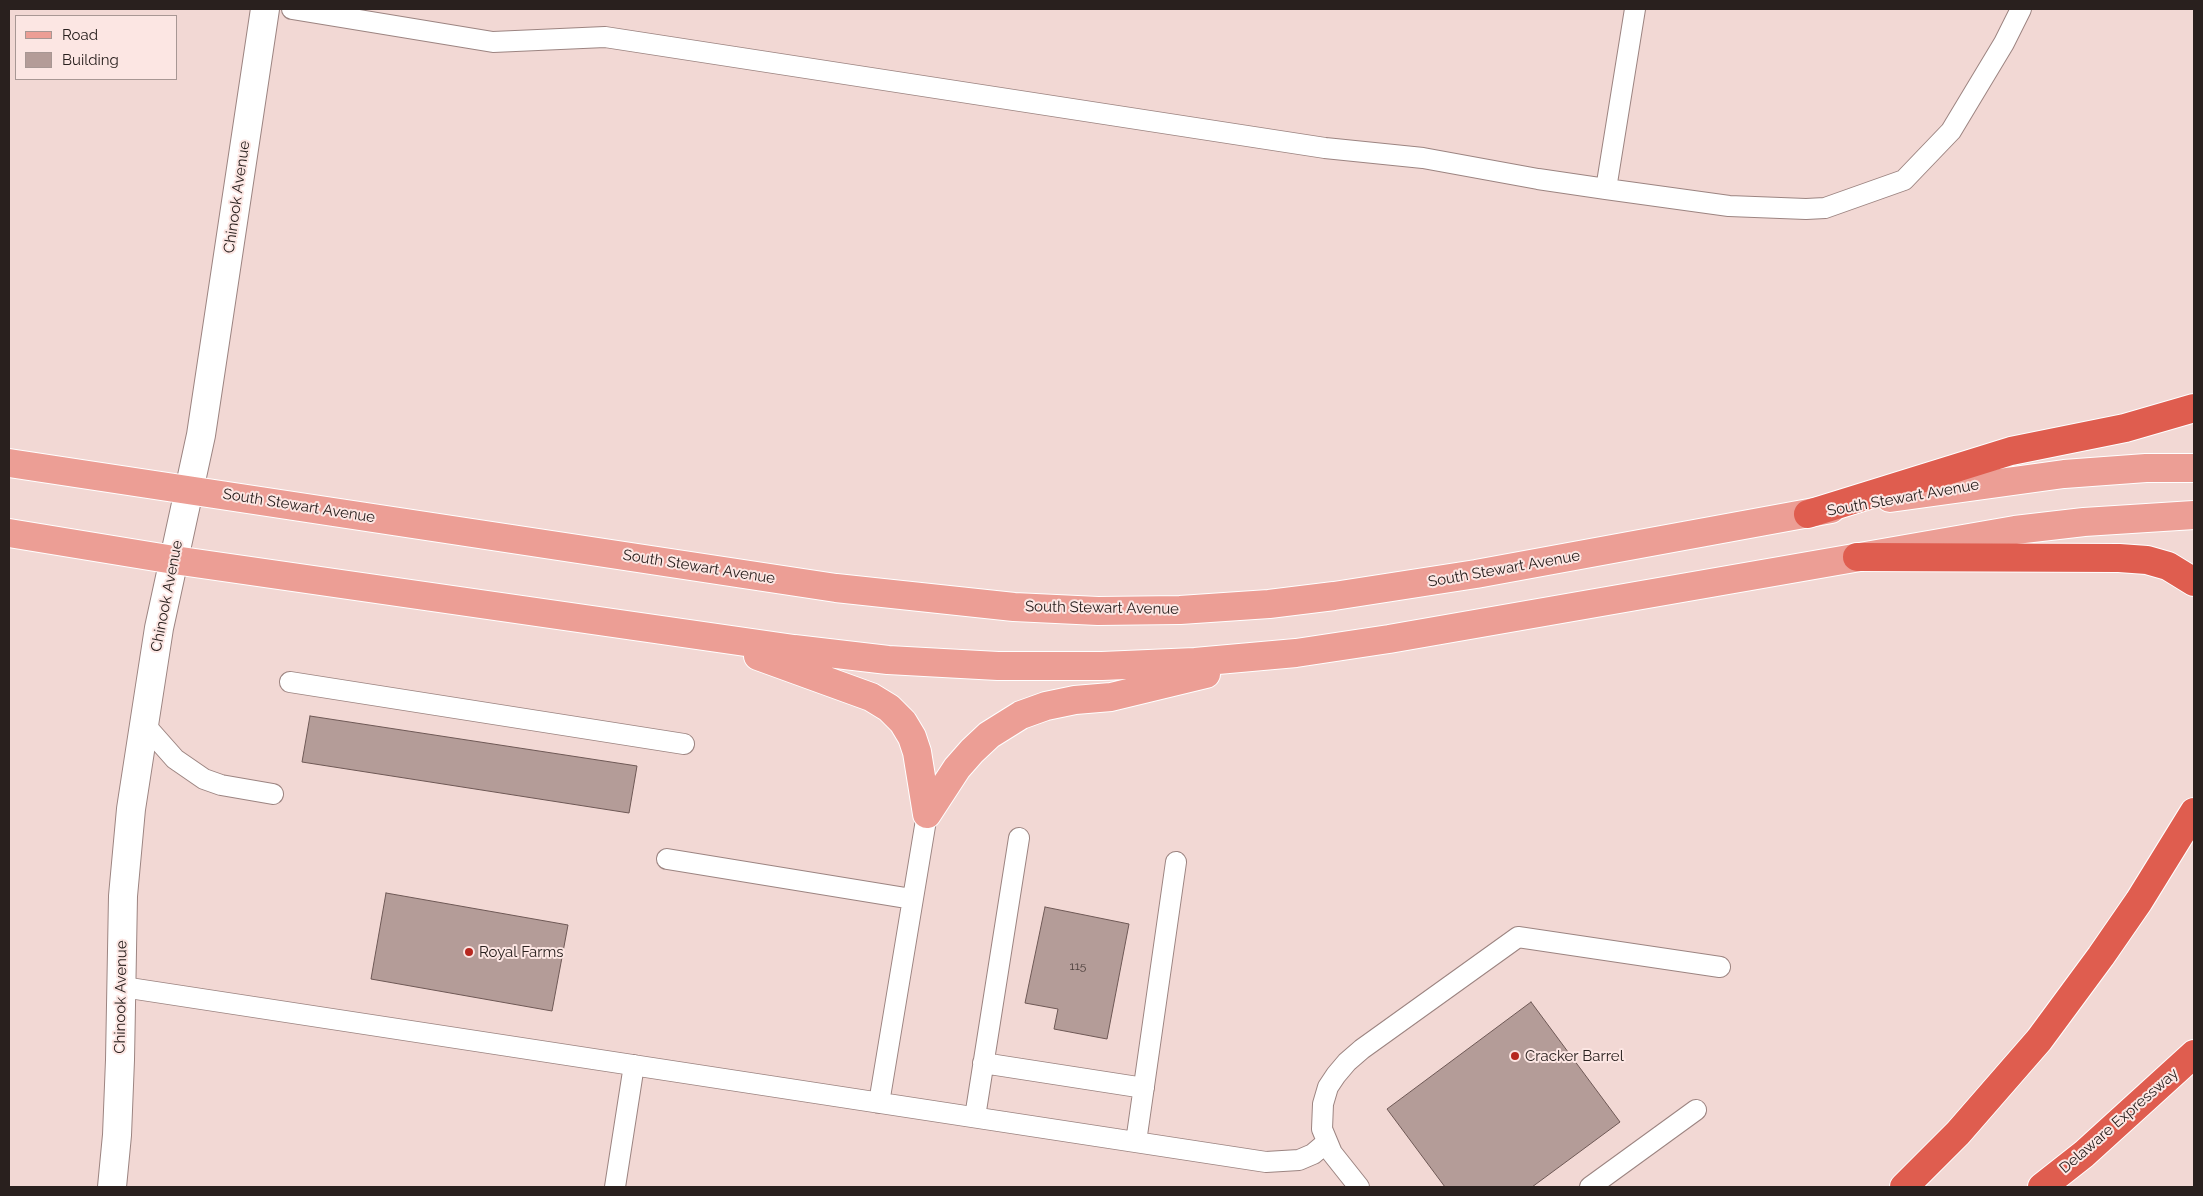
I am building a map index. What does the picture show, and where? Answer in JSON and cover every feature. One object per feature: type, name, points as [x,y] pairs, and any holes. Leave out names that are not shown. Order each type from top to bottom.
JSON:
[{"type":"highway","points":[[1808,514],[2011,451],[2125,428],[2194,408]]},
{"type":"highway","points":[[1857,557],[2119,558],[2147,560],[2168,566],[2194,582]]},
{"type":"highway","points":[[1904,1187],[1958,1133],[2039,1040],[2102,956],[2139,901],[2194,812]]},
{"type":"highway","name":"Delaware Expressway","points":[[2042,1187],[2084,1154],[2194,1054]]},
{"type":"main road","name":"South Stewart Avenue","points":[[9,463],[836,588],[1014,607],[1098,610],[1210,608],[1269,604],[1334,596],[1418,584],[1916,493],[2008,481],[2146,468],[2194,468]]},
{"type":"main road","points":[[9,533],[174,560],[794,649],[888,660],[998,666],[1102,666],[1186,663],[1296,653],[1399,638],[2015,530],[2102,520],[2194,515]]},
{"type":"main road","points":[[695,634],[853,690],[871,697],[889,708],[903,722],[912,737],[917,752],[927,814]]},
{"type":"main road","points":[[927,814],[958,768],[972,751],[989,735],[1022,715],[1046,706],[1074,700],[1111,697],[1296,653]]},
{"type":"street","name":"Chinook Avenue","points":[[112,1187],[117,1135],[123,987],[123,896],[126,854],[159,628],[202,434],[265,9]]},
{"type":"lane","points":[[292,9],[493,42],[605,37],[1325,148],[1423,158],[1606,189],[1729,206],[1825,208],[1904,180],[1951,131],[2004,43],[2021,9]]},
{"type":"lane","points":[[1606,189],[1635,9]]},
{"type":"lane","points":[[290,682],[684,744]]},
{"type":"lane","points":[[144,724],[175,759],[204,779],[228,787],[273,794]]},
{"type":"lane","points":[[879,1103],[927,814]]},
{"type":"lane","points":[[975,1117],[1019,838]]},
{"type":"lane","points":[[667,859],[912,899]]},
{"type":"lane","points":[[1136,1142],[1176,862]]},
{"type":"lane","points":[[1359,1187],[1326,1143],[1322,1129],[1323,1104],[1328,1087],[1346,1062],[1518,937],[1720,967]]},
{"type":"lane","points":[[123,987],[1266,1162],[1284,1162],[1306,1157],[1326,1143]]},
{"type":"lane","points":[[983,1063],[1144,1088]]},
{"type":"lane","points":[[615,1187],[634,1065]]},
{"type":"lane","points":[[1590,1187],[1696,1110]]},
{"type":"building","points":[[310,716],[637,766],[629,813],[302,762]]},
{"type":"building","name":"Royal Farms","points":[[386,893],[568,925],[552,1011],[371,979]]},
{"type":"building","points":[[1045,907],[1129,924],[1107,1039],[1054,1029],[1058,1009],[1025,1003]]},
{"type":"building","name":"Cracker Barrel","points":[[1531,1002],[1620,1122],[1532,1187],[1445,1187],[1387,1109]]},
{"type":"place","name":"Royal Farms","points":[[469,952]]},
{"type":"place","name":"Cracker Barrel","points":[[1515,1056]]}]
